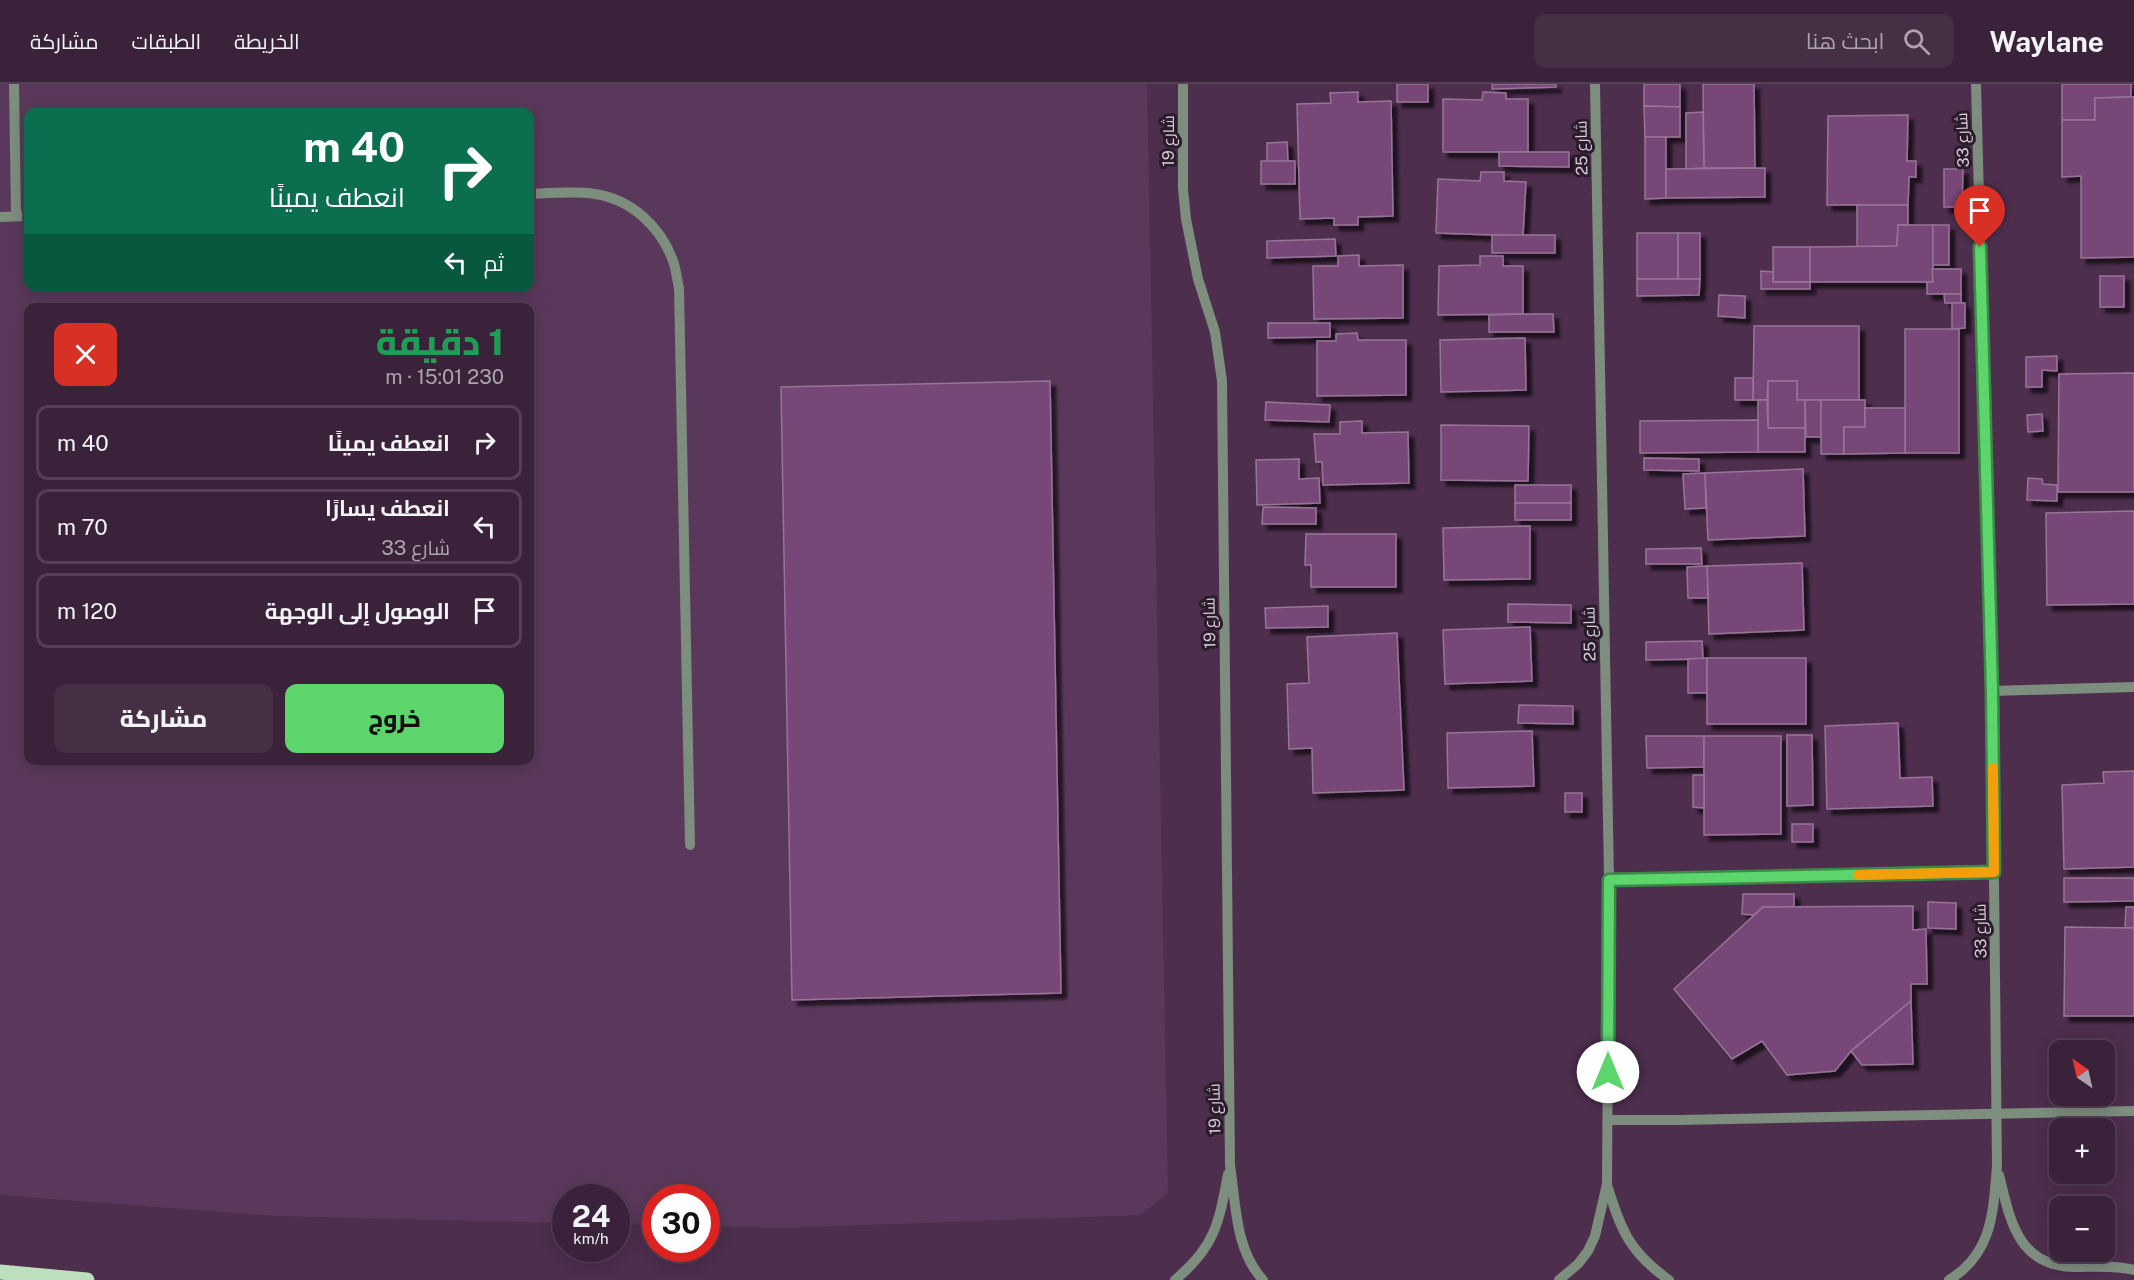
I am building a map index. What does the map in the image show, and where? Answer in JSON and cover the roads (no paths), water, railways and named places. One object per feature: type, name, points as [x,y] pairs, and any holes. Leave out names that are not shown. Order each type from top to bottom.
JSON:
[{"type":"main road","points":[[0,1272],[87,1280]]},
{"type":"street","points":[[14,84],[16,216]]},
{"type":"street","name":"شارع 19","points":[[1183,84],[1183,189],[1186,219],[1198,279],[1215,332],[1222,381],[1230,1165]]},
{"type":"street","name":"شارع 25","points":[[1559,1280],[1578,1264],[1588,1251],[1595,1236],[1607,1184],[1609,880],[1595,84]]},
{"type":"street","name":"شارع 33","points":[[1950,1280],[1968,1265],[1987,1236],[1992,1219],[1997,1166],[1992,691],[1976,84]]},
{"type":"street","points":[[534,194],[597,194],[622,202],[645,217],[663,238],[674,262],[679,288],[690,845]]},
{"type":"street","points":[[0,217],[24,216]]},
{"type":"street","points":[[1992,691],[2134,687]]},
{"type":"street","points":[[1609,880],[1994,872]]},
{"type":"street","points":[[1608,1120],[2134,1111]]},
{"type":"street","points":[[1175,1280],[1195,1262],[1212,1239],[1219,1222],[1230,1165]]},
{"type":"street","points":[[1230,1165],[1240,1235],[1246,1255],[1263,1280]]},
{"type":"street","name":"شارع 33","points":[[1997,1166],[2010,1220],[2016,1235],[2039,1258],[2070,1267],[2120,1267],[2134,1270]]},
{"type":"street","name":"شارع 25","points":[[1607,1184],[1620,1225],[1630,1242],[1642,1258],[1669,1280]]}]
